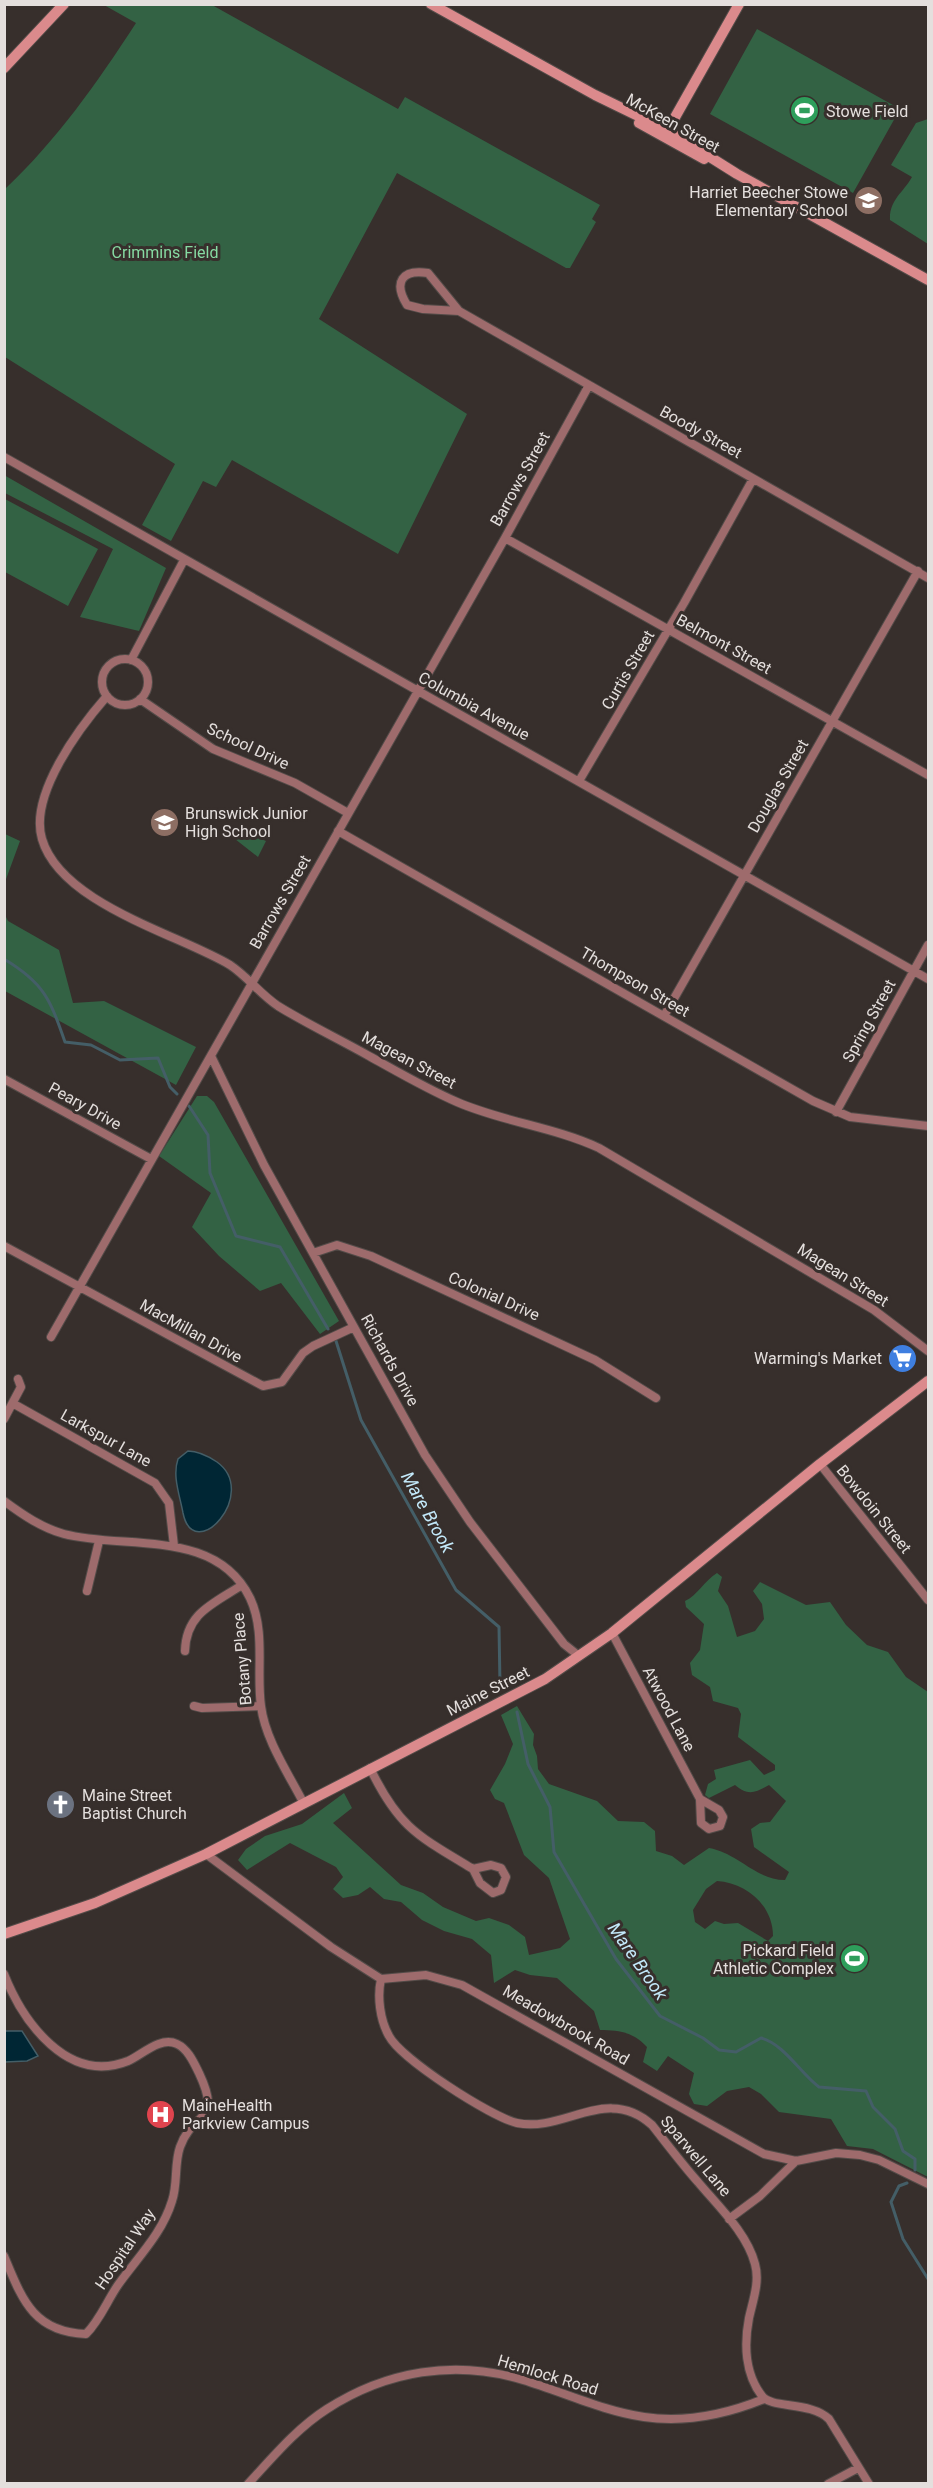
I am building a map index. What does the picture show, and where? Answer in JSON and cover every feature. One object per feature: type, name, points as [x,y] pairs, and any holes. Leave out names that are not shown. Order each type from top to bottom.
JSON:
[{"type":"street","points":[[4,68],[64,4]]},
{"type":"street","name":"McKeen Street","points":[[431,4],[928,280]]},
{"type":"street","points":[[665,134],[739,4]]},
{"type":"street","name":"Boody Street","points":[[459,311],[423,309],[407,305],[400,293],[401,281],[407,274],[415,271],[428,273],[459,311],[588,387],[928,578]]},
{"type":"street","name":"Barrows Street","points":[[51,1337],[505,538],[588,387]]},
{"type":"street","name":"Columbia Avenue","points":[[4,457],[928,979]]},
{"type":"street","name":"Curtis Street","points":[[579,782],[669,630],[753,479]]},
{"type":"street","name":"Belmont Street","points":[[505,538],[928,776]]},
{"type":"street","points":[[131,660],[184,560]]},
{"type":"street","name":"Douglas Street","points":[[664,1016],[918,572]]},
{"type":"street","points":[[131,660],[140,664],[147,677],[146,690],[140,699],[122,704],[107,696],[102,680],[106,669],[115,661],[131,660]]},
{"type":"street","name":"Magean Street","points":[[107,696],[75,737],[44,799],[40,820],[46,848],[61,870],[88,892],[125,915],[227,964],[280,1007],[451,1100],[494,1115],[566,1134],[599,1148],[874,1310],[928,1351]]},
{"type":"street","name":"School Drive","points":[[140,699],[213,749],[295,783],[348,813]]},
{"type":"street","name":"Thompson Street","points":[[338,831],[836,1112],[863,1119],[928,1126]]},
{"type":"street","name":"Spring Street","points":[[836,1112],[928,945]]},
{"type":"street","name":"Richards Drive","points":[[211,1056],[239,1118],[440,1478],[564,1644],[579,1656]]},
{"type":"street","name":"Peary Drive","points":[[4,1079],[151,1159]]},
{"type":"street","name":"Colonial Drive","points":[[313,1253],[337,1245],[371,1256],[595,1360],[656,1398]]},
{"type":"street","name":"MacMillan Drive","points":[[4,1246],[263,1386],[282,1382],[303,1353],[354,1327]]},
{"type":"street","points":[[4,1419],[21,1387],[18,1378]]},
{"type":"street","name":"Maine Street","points":[[4,1934],[95,1903],[206,1854],[545,1678],[612,1633],[819,1464],[928,1382]]},
{"type":"street","name":"Larkspur Lane","points":[[14,1404],[155,1483],[169,1503],[174,1546]]},
{"type":"street","name":"Bowdoin Street","points":[[819,1464],[928,1600]]},
{"type":"street","name":"Botany Place","points":[[4,1501],[40,1524],[63,1533],[99,1541],[174,1546],[197,1552],[218,1562],[242,1585],[256,1616],[261,1706],[267,1730],[303,1802]]},
{"type":"street","points":[[87,1591],[99,1541]]},
{"type":"street","points":[[185,1651],[187,1633],[196,1617],[242,1585]]},
{"type":"street","name":"Atwood Lane","points":[[612,1633],[700,1799]]},
{"type":"street","points":[[194,1706],[202,1708],[261,1706]]},
{"type":"street","points":[[370,1768],[400,1820],[418,1835],[473,1869]]},
{"type":"street","points":[[206,1854],[331,1947],[381,1979]]},
{"type":"street","name":"Hospital Way","points":[[4,1974],[26,2018],[55,2050],[87,2064],[105,2066],[125,2062],[166,2042],[176,2043],[195,2064],[209,2099],[207,2110],[184,2138],[179,2148],[177,2180],[167,2213],[149,2245],[119,2283],[96,2324],[86,2334],[56,2328],[33,2313],[22,2298],[4,2256]]},
{"type":"street","name":"Meadowbrook Road","points":[[381,1979],[426,1975],[462,1985],[764,2154],[796,2161],[836,2153],[860,2156],[879,2160],[928,2184]]},
{"type":"street","name":"Sparwell Lane","points":[[381,1979],[379,2001],[389,2037],[406,2055],[486,2109],[518,2123],[537,2123],[599,2108],[619,2108],[637,2114],[652,2125],[729,2220],[747,2246],[755,2264],[756,2285],[746,2348],[754,2383],[764,2399]]},
{"type":"street","points":[[729,2220],[760,2196],[796,2161]]},
{"type":"street","name":"Hemlock Road","points":[[248,2484],[291,2438],[326,2409],[385,2380],[426,2370],[466,2370],[503,2375],[626,2414],[655,2418],[686,2419],[739,2409],[764,2399]]},
{"type":"street","points":[[764,2399],[804,2406],[822,2412],[829,2418],[869,2484]]},
{"type":"street","points":[[828,2484],[858,2468]]},
{"type":"green space","name":"Crimmins Field","points":[[104,5],[212,5],[398,109],[405,97],[600,205],[592,219],[596,222],[570,268],[566,268],[397,173],[319,319],[467,414],[398,554],[232,460],[216,487],[203,481],[171,541],[142,525],[175,464],[5,357],[5,189],[59,131],[136,23]]},
{"type":"green space","name":"Stowe Field","points":[[757,29],[900,109],[853,193],[710,114]]},
{"type":"green space","points":[[928,119],[928,244],[890,220],[890,213],[894,202],[912,177],[891,165],[916,123]]},
{"type":"green space","points":[[4,475],[166,568],[139,631],[80,617],[113,549],[5,493]]},
{"type":"green space","points":[[5,499],[98,549],[68,606],[5,572]]},
{"type":"green space","points":[[240,830],[266,841],[258,857],[235,839]]},
{"type":"green space","points":[[5,834],[20,841],[5,882]]},
{"type":"green space","points":[[4,913],[8,921],[59,950],[73,1003],[104,1001],[196,1047],[176,1085],[5,991]]},
{"type":"green space","points":[[197,1096],[207,1096],[214,1102],[339,1321],[320,1334],[281,1283],[260,1291],[219,1256],[192,1227],[211,1193],[159,1156]]},
{"type":"green space","points":[[717,1573],[722,1577],[718,1591],[728,1606],[737,1637],[755,1631],[764,1619],[762,1604],[753,1591],[760,1582],[806,1605],[830,1602],[846,1625],[867,1645],[888,1652],[906,1677],[928,1692],[928,2177],[873,2149],[847,2146],[831,2119],[779,2112],[761,2094],[749,2087],[727,2091],[707,2106],[694,2104],[689,2094],[694,2073],[668,2056],[657,2071],[643,2062],[647,2047],[625,2033],[600,2030],[594,2011],[557,1978],[530,1975],[515,1970],[494,1983],[491,1955],[472,1939],[444,1931],[422,1920],[401,1902],[384,1899],[370,1887],[358,1895],[343,1898],[333,1889],[343,1877],[336,1867],[290,1843],[247,1870],[238,1860],[246,1849],[265,1836],[302,1824],[344,1793],[352,1808],[333,1823],[401,1885],[423,1893],[443,1907],[476,1921],[489,1918],[509,1925],[525,1937],[529,1955],[560,1948],[570,1939],[549,1878],[524,1855],[504,1803],[495,1799],[490,1790],[513,1744],[501,1715],[517,1706],[534,1734],[533,1745],[538,1769],[549,1784],[597,1801],[618,1821],[644,1822],[655,1831],[656,1851],[672,1856],[684,1865],[709,1848],[729,1855],[765,1876],[785,1880],[789,1872],[754,1847],[751,1829],[760,1823],[770,1822],[786,1801],[769,1785],[760,1790],[748,1792],[735,1785],[709,1798],[705,1795],[708,1784],[716,1779],[714,1770],[750,1760],[764,1775],[775,1770],[775,1765],[738,1737],[741,1714],[738,1708],[713,1701],[710,1687],[692,1675],[690,1663],[700,1650],[704,1624],[686,1607],[685,1601]],"holes":[[[717,1881],[747,1891],[763,1906],[772,1925],[773,1936],[768,1941],[738,1923],[724,1924],[715,1921],[705,1929],[695,1922],[693,1910],[706,1889]]]},
{"type":"water","points":[[188,1451],[203,1454],[217,1462],[228,1475],[231,1490],[228,1506],[220,1519],[210,1528],[199,1532],[189,1527],[183,1513],[176,1479],[178,1459]]},
{"type":"water","points":[[5,2031],[22,2031],[38,2056],[27,2061],[5,2062]]},
{"type":"waterway","name":"Mare Brook","points":[[4,959],[28,976],[44,993],[55,1014],[65,1042],[91,1045],[120,1060],[158,1058],[170,1087],[177,1094]]},
{"type":"waterway","name":"Mare Brook","points":[[189,1106],[208,1135],[210,1173],[236,1236],[280,1247],[328,1329]]},
{"type":"waterway","name":"Mare Brook","points":[[336,1341],[361,1420],[456,1590],[499,1627],[500,1685]]},
{"type":"waterway","name":"Mare Brook","points":[[517,1712],[528,1764],[550,1807],[554,1852],[616,1959],[660,2016],[703,2038],[719,2050],[736,2052],[761,2038],[777,2046],[819,2087],[866,2091],[873,2107],[895,2129],[903,2151],[915,2159],[915,2170]]},
{"type":"waterway","name":"Mare Brook","points":[[907,2183],[899,2186],[891,2202],[903,2239],[928,2279]]},
{"type":"place","name":"Stowe Field","points":[[805,111]]},
{"type":"place","name":"Harriet Beecher Stowe Elementary School","points":[[869,201]]},
{"type":"place","name":"Brunswick Junior High School","points":[[164,822]]},
{"type":"place","name":"Warming's Market","points":[[903,1358]]},
{"type":"place","name":"Maine Street Baptist Church","points":[[61,1804]]},
{"type":"place","name":"Pickard Field Athletic Complex","points":[[855,1959]]},
{"type":"place","name":"MaineHealth Parkview Campus","points":[[161,2114]]}]
